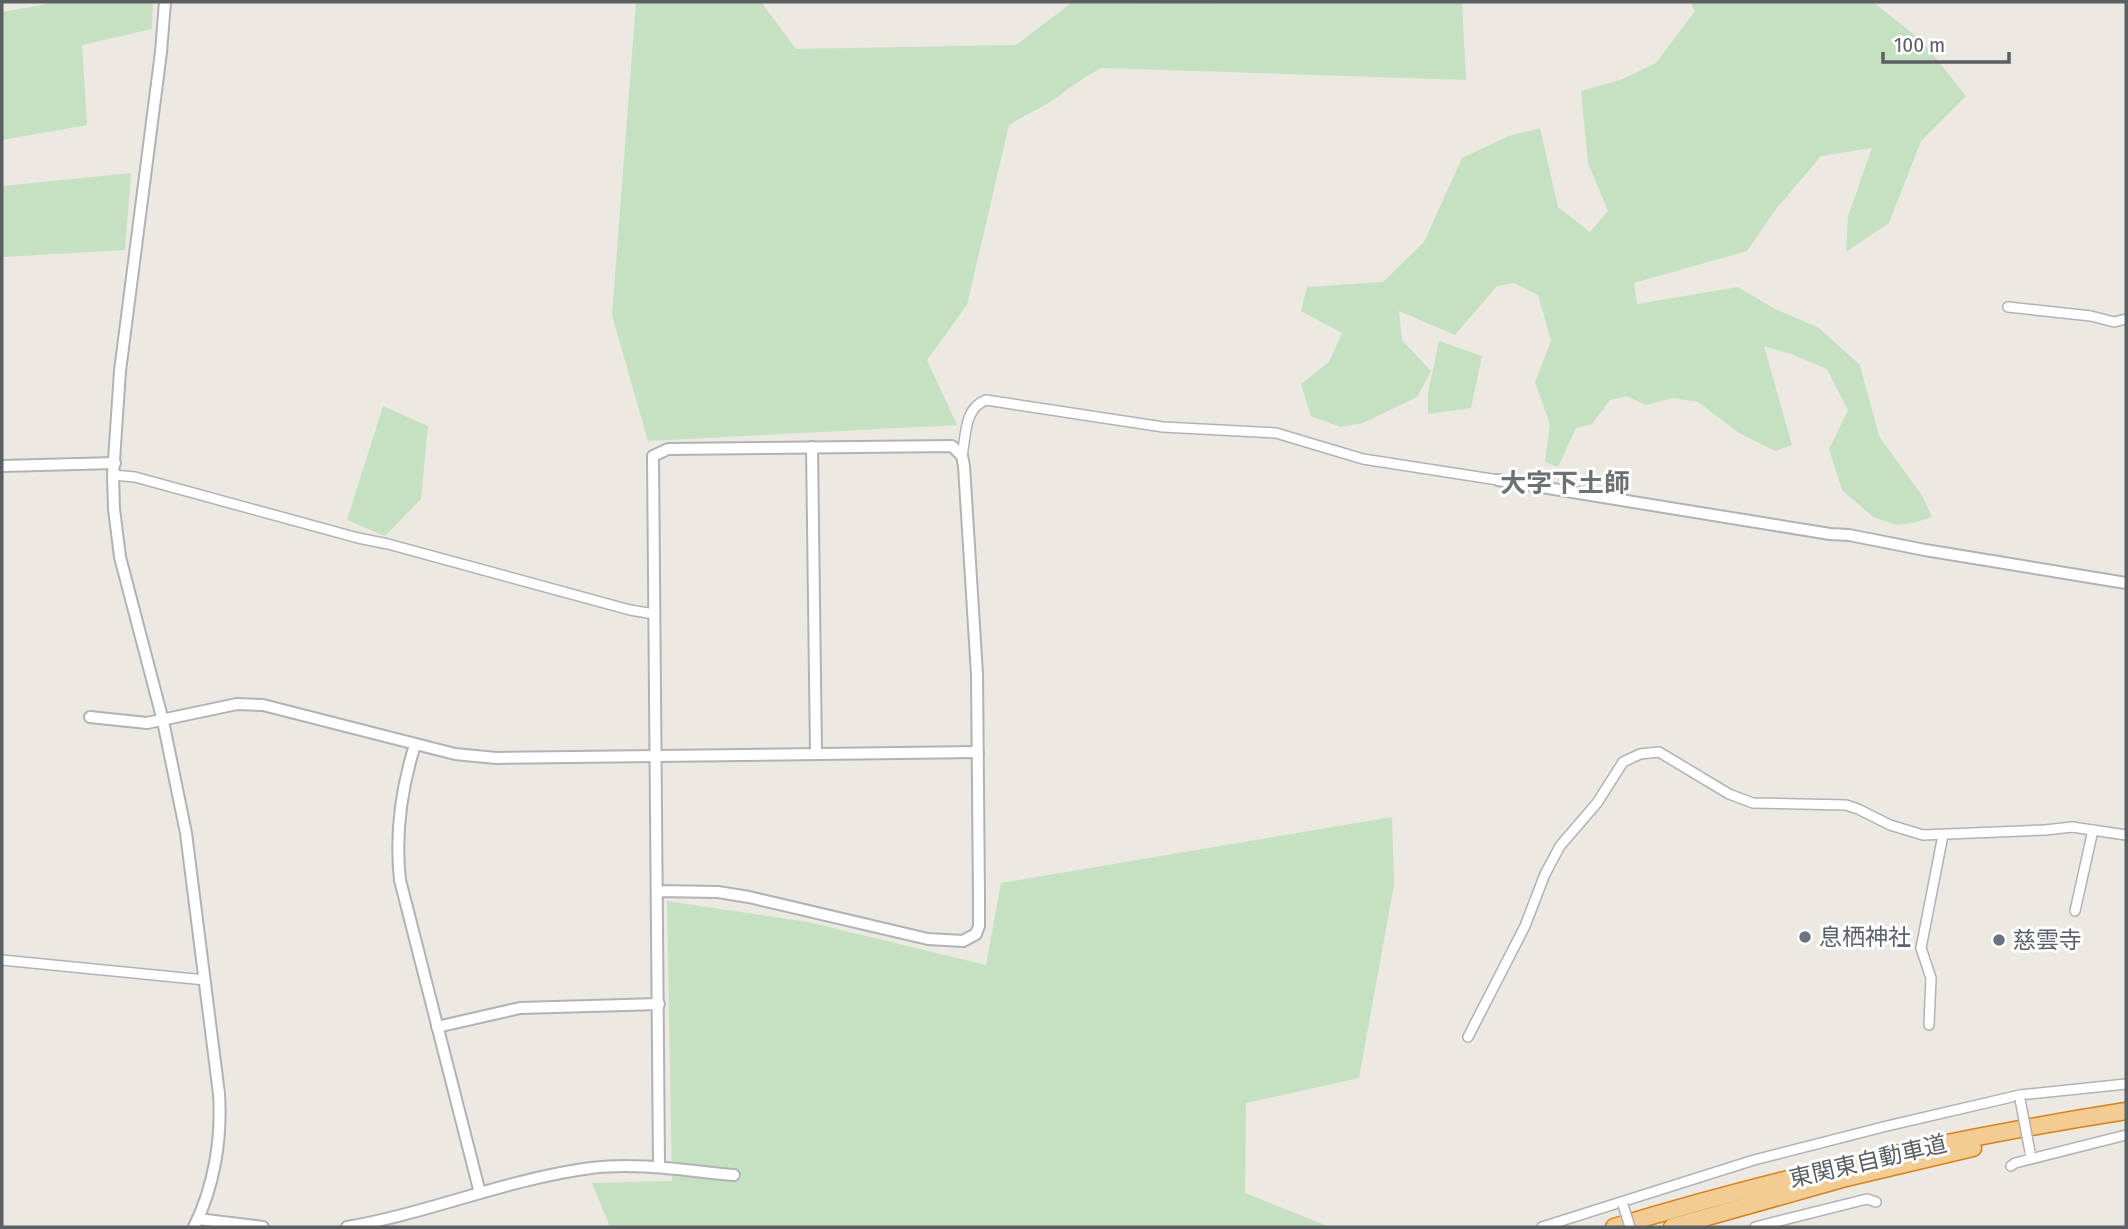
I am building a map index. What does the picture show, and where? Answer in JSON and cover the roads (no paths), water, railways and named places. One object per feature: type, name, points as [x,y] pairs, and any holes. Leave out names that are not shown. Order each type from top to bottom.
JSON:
[{"type":"highway","name":"東関東自動車道","points":[[1614,1227],[1838,1166],[2019,1128],[2126,1111]]},
{"type":"highway","name":"東関東自動車道","points":[[1672,1227],[1842,1179],[1949,1153],[2126,1118]]},
{"type":"street","points":[[165,2],[122,358],[114,469],[114,509],[120,557],[163,721],[186,833],[220,1109],[213,1172],[196,1223],[263,1227]]},
{"type":"street","points":[[2008,307],[2091,316],[2113,322],[2126,319]]},
{"type":"street","points":[[657,891],[718,892],[749,897],[928,939],[953,942],[970,939],[976,934],[979,926],[977,674],[962,456],[969,415],[976,404],[986,400],[1163,427],[1276,433],[1363,458],[1849,535],[2126,583]]},
{"type":"street","points":[[659,1167],[653,456],[668,449],[946,445],[957,450],[962,456]]},
{"type":"street","points":[[812,447],[816,754]]},
{"type":"street","points":[[2,466],[114,469],[358,538],[654,614]]},
{"type":"street","points":[[90,717],[147,723],[237,704],[255,705],[308,715],[455,754],[496,758],[978,752]]},
{"type":"street","points":[[415,745],[402,795],[397,855],[405,904],[480,1193]]},
{"type":"street","points":[[1468,1037],[1525,926],[1545,874],[1560,846],[1597,803],[1623,762],[1631,758],[1660,752],[1729,794],[1753,803],[1835,803],[1858,809],[1905,831],[1923,835],[2072,827],[2126,835]]},
{"type":"street","points":[[2075,911],[2093,830]]},
{"type":"street","points":[[1929,1026],[1931,978],[1921,948],[1943,835]]},
{"type":"street","points":[[2,960],[205,980]]},
{"type":"street","points":[[437,1027],[520,1008],[659,1004]]},
{"type":"street","points":[[1542,1227],[1754,1160],[2020,1097],[2126,1084]]},
{"type":"street","points":[[2020,1097],[2031,1156]]},
{"type":"street","points":[[2011,1166],[2031,1156],[2126,1135]]},
{"type":"street","points":[[347,1227],[580,1170],[659,1167],[734,1174]]},
{"type":"street","points":[[1755,1227],[1867,1199],[1876,1202]]},
{"type":"street","points":[[1622,1203],[1630,1227]]},
{"type":"place","name":"息栖神社","points":[[1805,937]]},
{"type":"place","name":"慈雲寺","points":[[1999,940]]},
{"type":"district","name":"大字下土師","points":[[1565,483]]}]
